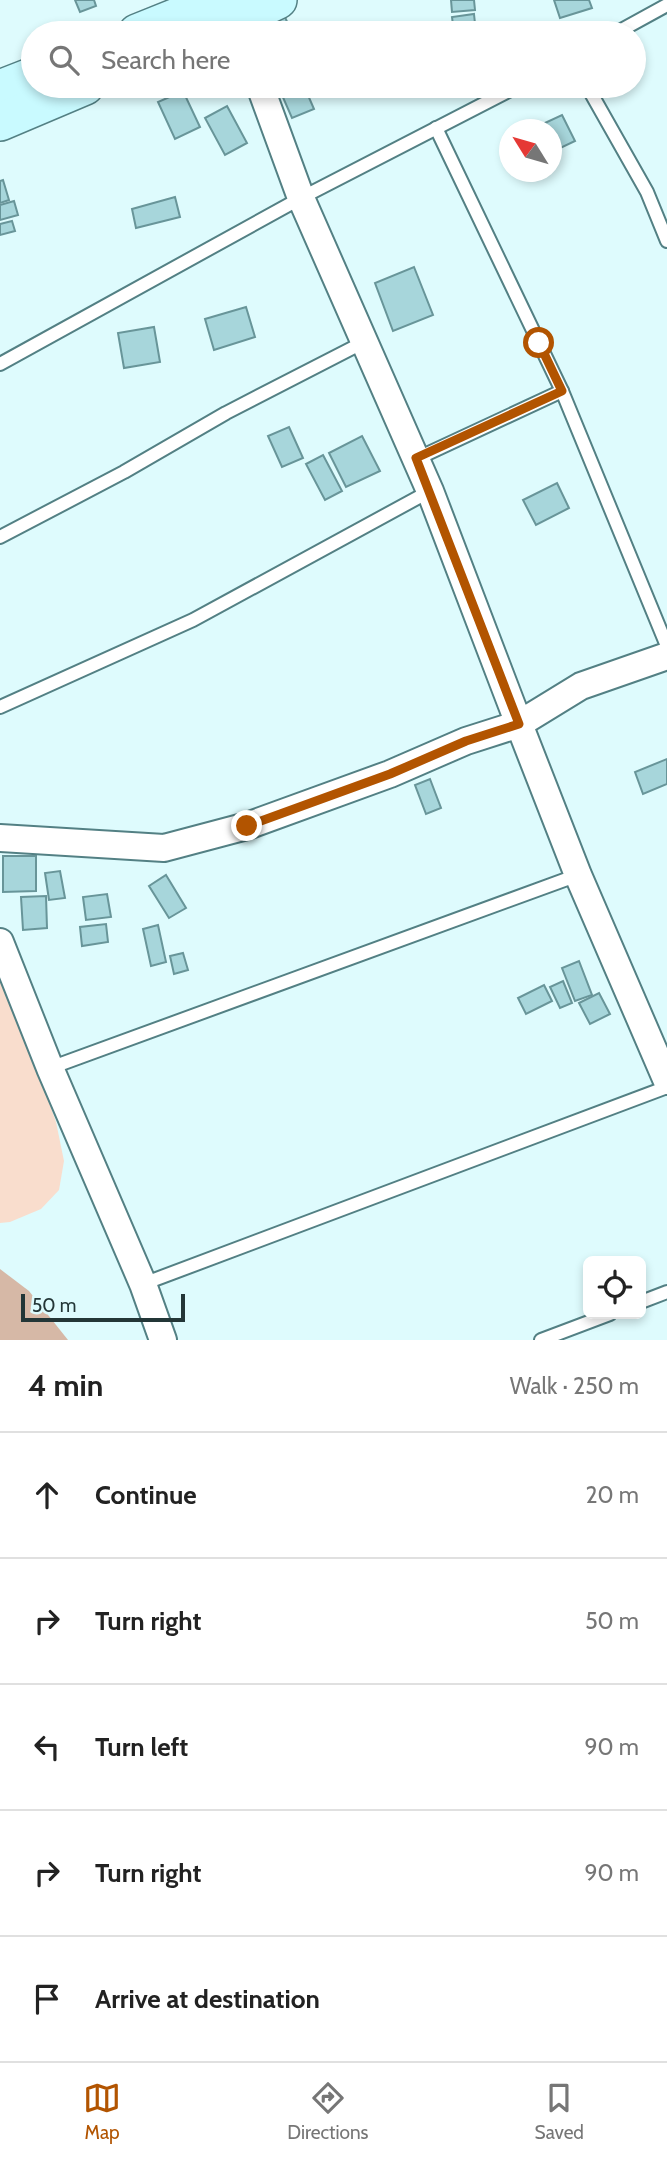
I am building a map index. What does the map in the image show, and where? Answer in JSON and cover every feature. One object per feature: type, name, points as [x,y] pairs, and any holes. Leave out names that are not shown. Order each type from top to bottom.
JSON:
[{"type":"main road","points":[[208,21],[226,18],[278,0]]},
{"type":"main road","points":[[0,89],[21,81]]},
{"type":"main road","points":[[0,122],[57,98]]},
{"type":"street","points":[[264,98],[302,198],[430,491],[578,875],[667,1081]]},
{"type":"street","points":[[0,838],[164,848],[247,826],[390,774],[466,741],[519,724],[581,686],[667,656]]},
{"type":"street","points":[[0,942],[50,1068],[143,1284],[163,1340]]},
{"type":"lane","points":[[638,21],[667,5]]},
{"type":"lane","points":[[0,365],[302,198],[495,98]]},
{"type":"lane","points":[[594,98],[647,192],[667,241]]},
{"type":"lane","points":[[436,128],[562,391],[667,646]]},
{"type":"lane","points":[[0,537],[124,472],[226,413],[366,341]]},
{"type":"lane","points":[[416,458],[562,391]]},
{"type":"lane","points":[[0,707],[193,620],[430,491]]},
{"type":"lane","points":[[50,1068],[578,875]]},
{"type":"lane","points":[[143,1284],[667,1087]]},
{"type":"lane","points":[[646,1300],[667,1292]]},
{"type":"lane","points":[[541,1340],[597,1319]]},
{"type":"shaded area","points":[[0,964],[56,1122],[64,1161],[59,1190],[41,1209],[10,1222],[0,1223]]},
{"type":"shaded area","points":[[0,1269],[29,1291],[68,1340],[0,1340]]},
{"type":"building","points":[[75,0],[94,0],[96,6],[80,12]]},
{"type":"building","points":[[451,0],[474,0],[475,10],[452,12]]},
{"type":"building","points":[[554,0],[589,0],[592,8],[560,18]]},
{"type":"building","points":[[281,8],[287,21],[259,21],[258,18]]},
{"type":"building","points":[[474,14],[475,21],[452,21],[452,17]]},
{"type":"building","points":[[167,98],[186,98],[200,127],[175,139],[158,102]]},
{"type":"building","points":[[283,98],[309,98],[314,109],[292,118]]},
{"type":"building","points":[[227,106],[247,143],[225,155],[205,118]]},
{"type":"building","points":[[562,115],[575,141],[562,147],[562,119],[553,119]]},
{"type":"building","points":[[3,180],[9,200],[0,203],[0,181]]},
{"type":"building","points":[[175,197],[180,217],[136,228],[132,209]]},
{"type":"building","points":[[14,201],[18,215],[0,220],[0,205]]},
{"type":"building","points":[[12,221],[15,231],[0,235],[0,224]]},
{"type":"building","points":[[414,267],[433,315],[393,331],[375,283]]},
{"type":"building","points":[[246,307],[255,337],[214,350],[205,319]]},
{"type":"building","points":[[154,327],[160,362],[124,368],[118,333]]},
{"type":"building","points":[[289,427],[303,458],[282,467],[268,436]]},
{"type":"building","points":[[362,436],[380,471],[346,487],[329,453]]},
{"type":"building","points":[[323,455],[342,491],[325,500],[306,464]]},
{"type":"building","points":[[557,483],[569,508],[536,525],[523,500]]},
{"type":"building","points":[[667,759],[667,784],[643,794],[635,772]]},
{"type":"building","points":[[430,779],[441,808],[426,814],[415,785]]},
{"type":"building","points":[[3,856],[36,856],[36,891],[3,892]]},
{"type":"building","points":[[60,871],[65,898],[49,900],[45,873]]},
{"type":"building","points":[[166,875],[186,908],[169,918],[149,886]]},
{"type":"building","points":[[107,894],[111,917],[86,920],[83,897]]},
{"type":"building","points":[[46,896],[47,928],[23,930],[21,897]]},
{"type":"building","points":[[106,924],[108,942],[82,946],[80,927]]},
{"type":"building","points":[[158,925],[166,962],[151,966],[143,929]]},
{"type":"building","points":[[183,953],[188,970],[174,974],[170,956]]},
{"type":"building","points":[[579,961],[592,995],[575,1001],[562,968]]},
{"type":"building","points":[[563,981],[572,1003],[560,1008],[550,987]]},
{"type":"building","points":[[544,985],[552,1001],[526,1014],[518,998]]},
{"type":"building","points":[[599,993],[610,1014],[590,1024],[579,1003]]},
{"type":"route","points":[[247,826],[390,774],[466,741],[519,724],[416,458],[562,391],[539,343]]}]
